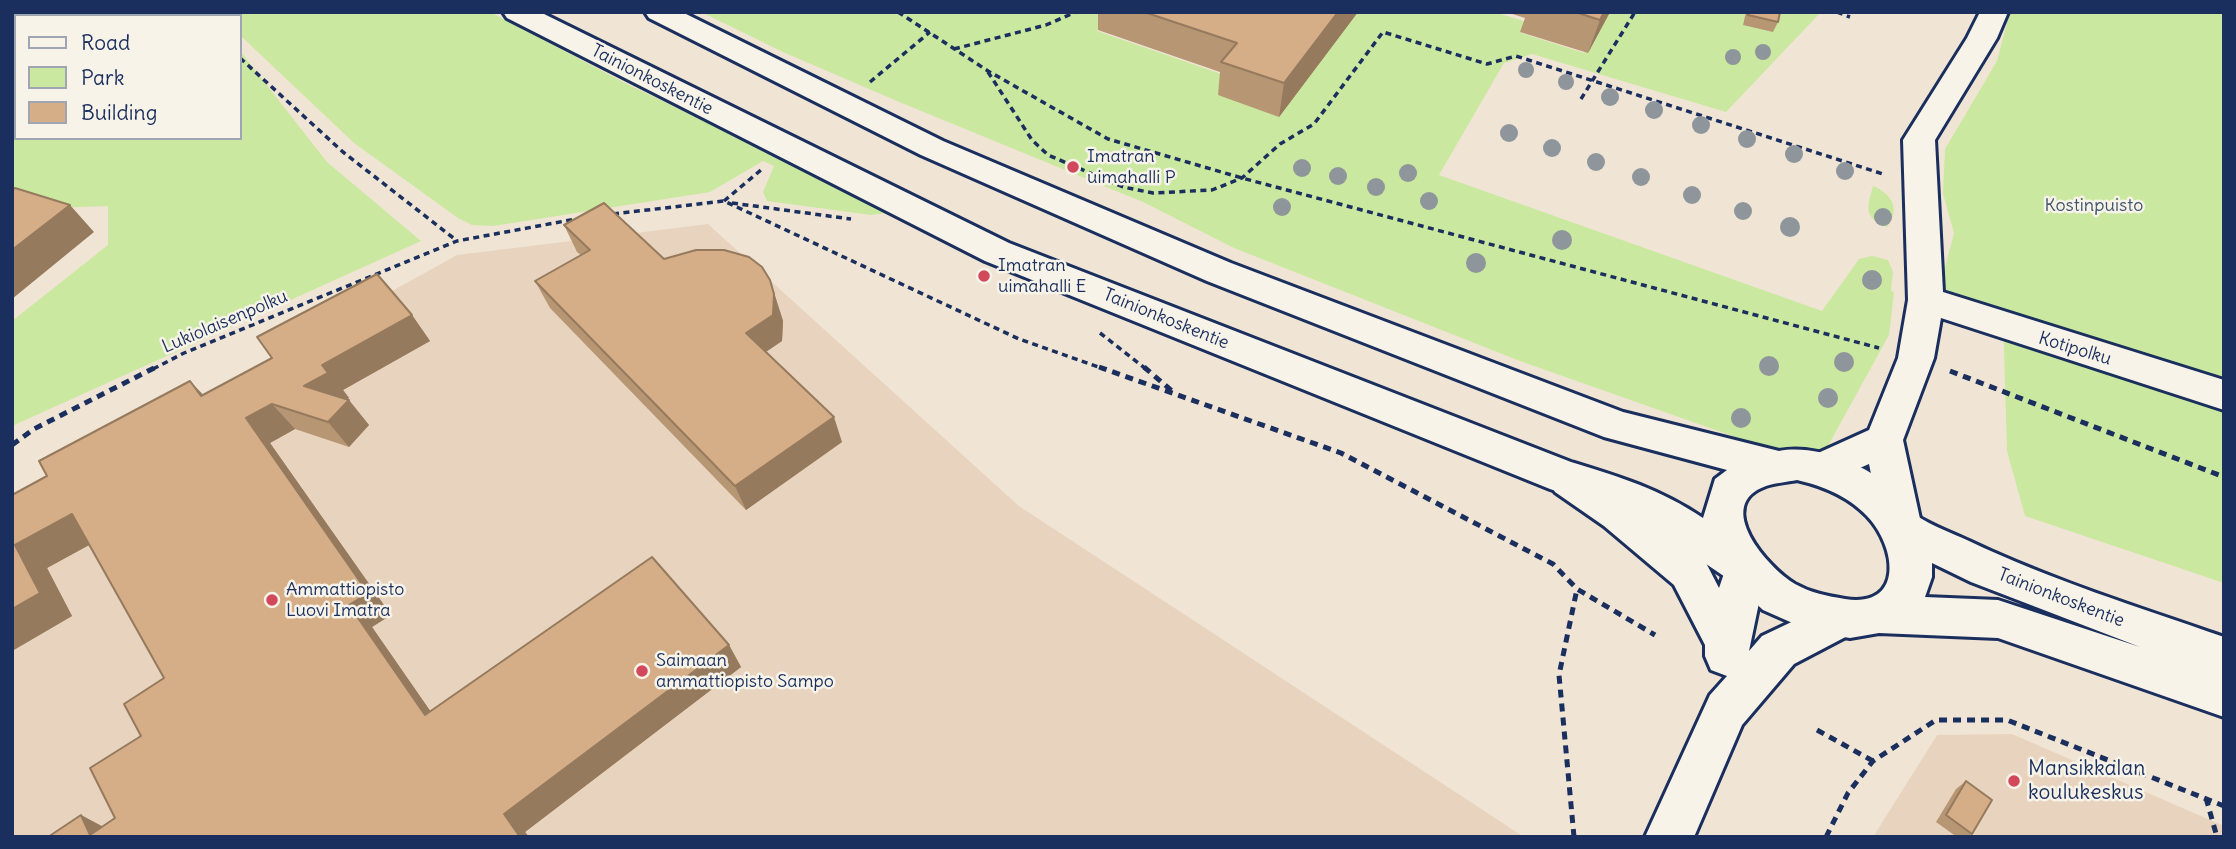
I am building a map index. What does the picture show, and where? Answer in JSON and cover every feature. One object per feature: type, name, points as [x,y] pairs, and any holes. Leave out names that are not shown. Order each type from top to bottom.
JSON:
[{"type":"main road","name":"Tainionkoskentie","points":[[517,12],[997,252],[1564,477],[1612,491],[1657,509],[1745,569]]},
{"type":"main road","points":[[659,12],[932,148],[1219,272],[1618,426],[1772,465],[1797,464],[1821,469],[1855,483],[1882,503],[1902,528]]},
{"type":"main road","points":[[1669,837],[1726,710],[1778,650],[1901,600],[1913,579],[1913,554],[1902,528],[1884,440],[1916,358],[1926,300],[1919,140],[1982,38],[1994,12]]},
{"type":"main road","name":"Kotipolku","points":[[1926,300],[2224,395]]},
{"type":"main road","points":[[1821,469],[1884,440]]},
{"type":"main road","points":[[1772,465],[1747,474],[1731,489],[1723,509],[1724,532],[1745,569],[1783,601],[1816,614],[1998,619],[2224,696]]},
{"type":"main road","points":[[1564,477],[1618,514],[1689,572],[1727,644]]},
{"type":"main road","name":"Tainionkoskentie","points":[[1902,528],[1986,569],[2072,604],[2224,657]]},
{"type":"main road","points":[[1726,710],[1727,644],[1745,569]]},
{"type":"path","points":[[898,12],[953,50],[1108,139],[1242,178],[1916,358],[2224,477]]},
{"type":"path","points":[[953,50],[1046,25],[1076,12]]},
{"type":"path","points":[[1581,99],[1635,12]]},
{"type":"path","points":[[1838,12],[1850,17]]},
{"type":"path","points":[[863,87],[930,32]]},
{"type":"path","points":[[988,71],[1032,141],[1048,155],[1123,187],[1153,193],[1212,190],[1242,178],[1280,144],[1314,124],[1383,32],[1488,64],[1516,55],[1888,176]]},
{"type":"path","points":[[242,60],[343,152],[457,241]]},
{"type":"path","points":[[724,201],[762,169]]},
{"type":"path","points":[[600,216],[724,201],[1019,339],[1341,453],[1553,564],[1577,589],[1655,635]]},
{"type":"path","name":"Lukiolaisenpolku","points":[[12,445],[34,429],[184,353],[457,241],[586,218]]},
{"type":"path","points":[[1574,837],[1559,675],[1577,589]]},
{"type":"path","points":[[1826,837],[1848,793],[1873,761],[1936,720],[2007,720],[2224,806]]},
{"type":"path","points":[[1817,730],[1873,761]]},
{"type":"path","points":[[2206,798],[2217,837]]},
{"type":"shaded area","name":"Saimaan ammattiopisto Sampo","points":[[708,224],[1019,506],[1524,837],[12,837],[12,501],[457,255]]},
{"type":"shaded area","name":"Mansikkalan koulukeskus","points":[[2012,734],[2224,826],[2224,837],[1873,837],[1937,735]]},
{"type":"green space","points":[[12,12],[209,12],[210,14],[14,14],[14,140],[242,140],[242,54],[327,162],[421,241],[12,426],[12,321],[108,245],[108,206],[27,209],[12,213]]},
{"type":"green space","points":[[231,12],[490,12],[625,83],[894,212],[871,215],[767,201],[763,192],[774,166],[763,161],[710,192],[493,226],[472,225],[458,218],[354,143],[242,37],[242,14]]},
{"type":"green space","points":[[701,12],[1114,12],[1097,31],[1230,77],[1217,94],[1275,114],[1352,12],[1494,12],[1527,22],[1521,33],[1584,53],[1607,12],[1821,12],[1726,112],[1532,54],[1504,63],[1439,175],[1822,311],[1859,259],[1872,256],[1888,260],[1893,272],[1891,290],[1894,293],[1889,335],[1818,464],[1812,464],[1520,361],[1234,248],[1143,202],[783,52]]},
{"type":"green space","name":"Kostinpuisto","points":[[2010,12],[2224,12],[2224,583],[2025,516],[2007,451],[2003,314],[1938,294],[1954,233],[1943,194],[1945,149],[1997,61]]},
{"type":"green space","points":[[1873,186],[1885,193],[1894,208],[1887,227],[1870,215],[1868,206]]},
{"type":"building","points":[[1144,12],[1338,12],[1284,83],[1221,62],[1237,43]]},
{"type":"building","points":[[1575,12],[1604,12],[1600,20]]},
{"type":"building","points":[[1748,12],[1780,12],[1778,22],[1748,15]]},
{"type":"building","points":[[15,188],[70,205],[12,250],[12,190]]},
{"type":"building","points":[[604,203],[664,259],[696,250],[724,250],[749,257],[762,267],[774,294],[773,315],[746,333],[834,417],[735,486],[535,281],[590,250],[564,225]]},
{"type":"building","points":[[377,274],[412,315],[322,365],[328,373],[304,386],[349,400],[328,422],[272,404],[246,418],[368,593],[349,605],[425,715],[652,557],[729,645],[504,814],[520,837],[48,837],[81,815],[90,835],[115,818],[90,768],[141,736],[124,704],[164,678],[72,514],[15,545],[40,593],[12,609],[12,495],[47,476],[39,461],[190,381],[201,396],[272,358],[257,337]]},
{"type":"building","points":[[1966,781],[1992,800],[1972,834],[1946,815]]},
{"type":"place","name":"Imatran uimahalli P","points":[[1073,167]]},
{"type":"place","name":"Imatran uimahalli E","points":[[984,276]]},
{"type":"place","name":"Ammattiopisto Luovi Imatra","points":[[272,600]]},
{"type":"place","name":"Saimaan ammattiopisto Sampo","points":[[642,671]]},
{"type":"place","name":"Mansikkalan koulukeskus","points":[[2014,781]]}]
